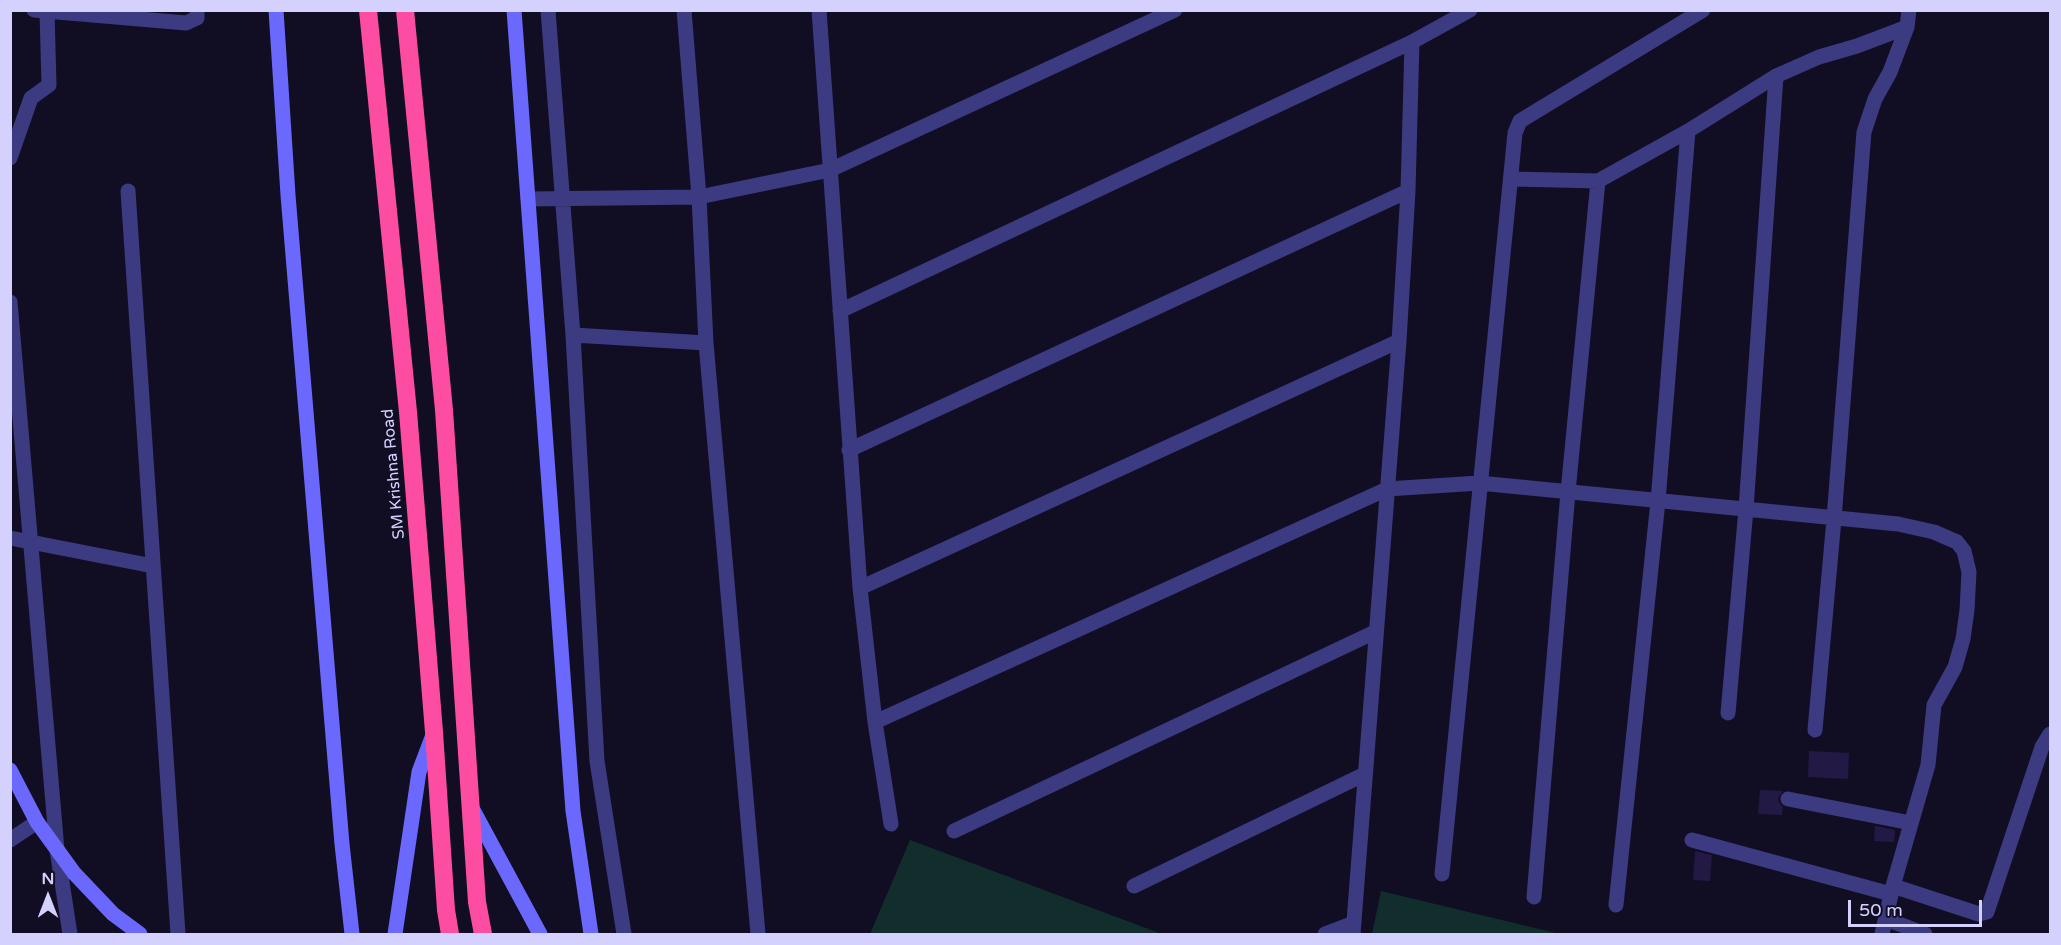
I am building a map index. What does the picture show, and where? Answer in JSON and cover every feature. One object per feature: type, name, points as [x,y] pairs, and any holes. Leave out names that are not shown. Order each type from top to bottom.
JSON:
[{"type":"highway","name":"SM Krishna Road","points":[[368,10],[408,412],[446,910],[450,934]]},
{"type":"highway","points":[[405,10],[444,410],[477,902],[483,934]]},
{"type":"street","points":[[10,158],[31,98],[49,85],[41,11],[134,14],[186,23],[197,18],[196,10]]},
{"type":"street","points":[[276,10],[288,195],[341,832],[352,934]]},
{"type":"street","points":[[514,10],[573,812],[591,934]]},
{"type":"street","points":[[548,10],[573,334],[597,761],[624,934]]},
{"type":"street","points":[[684,10],[699,197],[706,343],[758,934]]},
{"type":"street","points":[[819,10],[860,588],[875,723],[891,824]]},
{"type":"street","points":[[528,199],[699,197],[830,170],[1175,10]]},
{"type":"street","points":[[840,311],[1412,42],[1470,10]]},
{"type":"street","points":[[1442,874],[1510,179],[1514,143],[1520,121],[1703,10]]},
{"type":"street","points":[[1815,730],[1864,132],[1875,99],[1890,72],[1907,27],[1909,10]]},
{"type":"street","points":[[1510,179],[1598,181],[1688,131],[1776,76],[1819,57],[1857,46],[1907,27]]},
{"type":"street","points":[[1325,934],[1354,928],[1399,341],[1408,192],[1412,42]]},
{"type":"street","points":[[1728,713],[1746,509],[1776,76]]},
{"type":"street","points":[[1616,904],[1658,501],[1688,131]]},
{"type":"street","points":[[1534,897],[1568,492],[1598,181]]},
{"type":"street","points":[[128,191],[178,934]]},
{"type":"street","points":[[849,450],[1408,192]]},
{"type":"street","points":[[10,302],[57,850],[70,934]]},
{"type":"street","points":[[573,334],[706,343]]},
{"type":"street","points":[[860,588],[1399,341]]},
{"type":"street","points":[[875,723],[1387,489],[1479,483],[1898,524],[1934,532],[1957,542],[1964,551],[1969,572],[1963,639],[1955,667],[1934,705],[1928,765],[1892,890],[1882,934]]},
{"type":"street","points":[[10,538],[153,567]]},
{"type":"street","points":[[954,831],[1375,632]]},
{"type":"street","points":[[395,934],[420,772],[434,732]]},
{"type":"street","points":[[1692,840],[1979,914],[1987,912],[2042,747],[2050,734]]},
{"type":"street","points":[[10,770],[37,822],[57,850],[93,894],[113,914],[140,934]]},
{"type":"street","points":[[1134,886],[1365,774]]},
{"type":"street","points":[[1788,799],[1911,823]]},
{"type":"street","points":[[471,805],[540,934]]},
{"type":"street","points":[[10,840],[37,822]]},
{"type":"street","points":[[1886,919],[1925,934]]},
{"type":"green space","points":[[910,840],[1162,934],[870,934]]},
{"type":"green space","points":[[1381,891],[1560,934],[1372,934]]},
{"type":"building","points":[[1809,751],[1849,753],[1848,779],[1808,777]]},
{"type":"building","points":[[1760,790],[1783,791],[1778,798],[1783,807],[1782,815],[1758,814]]},
{"type":"building","points":[[1875,826],[1895,830],[1894,842],[1874,841]]},
{"type":"building","points":[[1695,851],[1712,855],[1710,881],[1693,880]]}]
